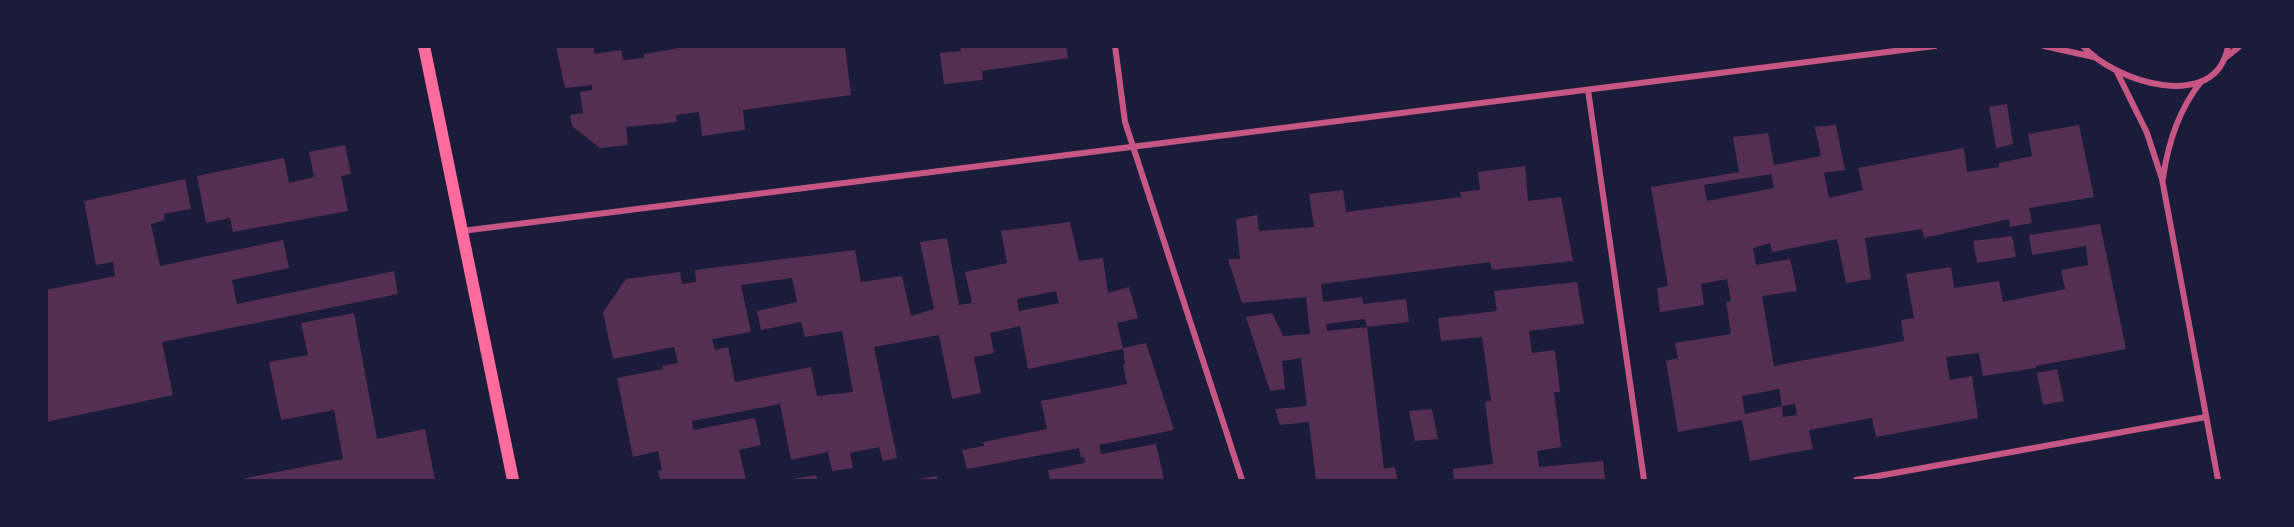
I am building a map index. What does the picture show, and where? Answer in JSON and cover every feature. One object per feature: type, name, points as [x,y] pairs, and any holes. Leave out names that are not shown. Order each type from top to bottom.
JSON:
[{"type":"main road","points":[[424,46],[513,480]]},
{"type":"street","points":[[1115,46],[1125,122],[1242,480]]},
{"type":"street","points":[[462,231],[1935,46]]},
{"type":"street","points":[[2044,46],[2096,58]]},
{"type":"street","points":[[2083,46],[2117,72],[2138,81],[2159,85],[2190,85],[2211,77],[2218,70],[2228,46]]},
{"type":"street","points":[[2224,59],[2240,46]]},
{"type":"street","points":[[2117,72],[2147,133],[2163,188],[2218,480]]},
{"type":"street","points":[[2163,188],[2165,159],[2173,132],[2184,106],[2202,81]]},
{"type":"street","points":[[1588,90],[1644,480]]},
{"type":"street","points":[[1856,480],[2206,417]]},
{"type":"building","points":[[556,46],[594,46],[594,54],[621,50],[623,60],[644,58],[644,54],[691,46],[845,46],[851,95],[743,110],[745,130],[702,136],[699,112],[676,115],[677,122],[626,127],[628,145],[600,148],[572,126],[570,115],[583,113],[580,92],[592,90],[592,85],[565,88]]},
{"type":"building","points":[[960,46],[1066,46],[1068,58],[982,71],[983,80],[944,84],[940,53],[961,51]]},
{"type":"building","points":[[2007,104],[2013,144],[1996,148],[1989,107]]},
{"type":"building","points":[[1836,125],[1845,170],[1824,173],[1829,198],[1863,190],[1858,168],[1964,148],[1967,172],[1999,167],[1999,163],[2032,156],[2028,134],[2079,125],[2094,197],[2029,208],[2032,223],[2010,227],[2009,219],[1924,238],[1922,229],[1865,238],[1871,279],[1846,283],[1837,239],[1772,252],[1770,243],[1753,248],[1756,265],[1790,259],[1797,291],[1762,296],[1774,366],[1904,341],[1901,320],[1914,318],[1906,274],[1951,267],[1954,288],[1999,281],[2003,302],[2065,289],[2061,270],[2088,265],[2086,246],[2032,255],[2029,235],[2100,224],[2126,349],[2036,366],[2036,368],[1983,376],[1979,353],[1946,357],[1950,380],[1972,376],[1978,418],[1876,437],[1872,418],[1809,430],[1813,449],[1750,461],[1742,420],[1678,432],[1666,361],[1678,358],[1675,343],[1731,334],[1726,302],[1731,301],[1727,279],[1701,284],[1704,305],[1660,312],[1657,288],[1668,286],[1651,187],[1739,172],[1733,137],[1768,133],[1774,165],[1821,156],[1815,127]],"holes":[[[1771,174],[1774,188],[1707,201],[1704,185]],[[1779,389],[1782,406],[1745,414],[1742,396]],[[1795,404],[1797,415],[1783,417],[1782,406]]]},
{"type":"building","points":[[345,145],[351,174],[341,176],[348,211],[233,232],[230,218],[206,223],[197,176],[284,158],[289,183],[314,177],[309,152]]},
{"type":"building","points":[[1525,166],[1528,201],[1561,197],[1573,261],[1492,270],[1490,262],[1321,284],[1323,302],[1362,297],[1363,304],[1406,299],[1409,322],[1367,327],[1384,469],[1395,467],[1397,479],[1316,480],[1309,422],[1280,425],[1275,409],[1307,406],[1301,358],[1282,361],[1285,389],[1270,391],[1246,317],[1272,313],[1283,336],[1310,334],[1306,297],[1242,303],[1228,259],[1240,259],[1236,219],[1257,215],[1259,231],[1314,227],[1309,194],[1343,190],[1346,212],[1461,197],[1460,192],[1480,190],[1478,172]],"holes":[[[1365,319],[1367,327],[1327,331],[1326,324]]]},
{"type":"building","points":[[185,179],[191,209],[164,214],[165,220],[151,224],[160,266],[283,240],[289,268],[232,280],[237,304],[394,271],[398,294],[162,342],[173,395],[46,422],[46,290],[115,276],[113,262],[96,265],[84,201]]},
{"type":"building","points":[[1070,222],[1079,261],[1103,258],[1108,293],[1129,287],[1138,318],[1117,323],[1123,349],[1028,369],[1020,326],[990,333],[994,353],[974,357],[981,393],[952,399],[939,335],[874,347],[897,458],[883,461],[879,447],[850,453],[853,468],[832,471],[828,452],[791,460],[780,404],[692,421],[693,430],[755,418],[761,445],[739,450],[746,480],[660,480],[658,471],[662,470],[658,451],[633,457],[617,378],[663,369],[662,366],[678,363],[674,347],[613,359],[603,312],[626,279],[680,272],[682,284],[696,282],[695,270],[855,250],[861,282],[902,276],[911,316],[934,309],[920,242],[947,238],[959,305],[972,303],[965,272],[1007,263],[1001,231]],"holes":[[[792,278],[797,302],[757,311],[761,330],[801,322],[805,337],[842,331],[853,392],[817,396],[811,367],[735,382],[728,347],[715,350],[712,339],[751,332],[741,285]],[[1056,291],[1059,303],[1019,311],[1017,299]]]},
{"type":"building","points":[[2012,236],[2016,257],[1977,263],[1973,241]]},
{"type":"building","points":[[1577,282],[1584,324],[1529,331],[1532,353],[1555,350],[1560,392],[1554,392],[1561,447],[1537,451],[1539,467],[1603,461],[1605,480],[1454,480],[1453,469],[1493,464],[1485,402],[1491,401],[1482,337],[1441,341],[1438,318],[1497,311],[1494,291]]},
{"type":"building","points":[[354,313],[377,439],[425,429],[435,480],[236,480],[343,459],[334,410],[281,420],[269,362],[308,355],[301,323]]},
{"type":"building","points":[[1146,343],[1174,430],[1099,445],[1101,454],[1156,444],[1164,480],[1050,480],[1048,470],[1085,463],[1084,457],[1081,458],[1079,448],[967,469],[962,450],[984,446],[983,442],[1047,429],[1041,401],[1127,384],[1123,365],[1125,364],[1123,348]]},
{"type":"building","points":[[2057,369],[2064,401],[2043,405],[2037,373]]},
{"type":"building","points":[[1432,409],[1438,439],[1415,441],[1409,411]]},
{"type":"building","points":[[816,475],[818,480],[792,480],[792,479]]},
{"type":"building","points":[[937,476],[938,480],[917,480],[917,479]]}]
